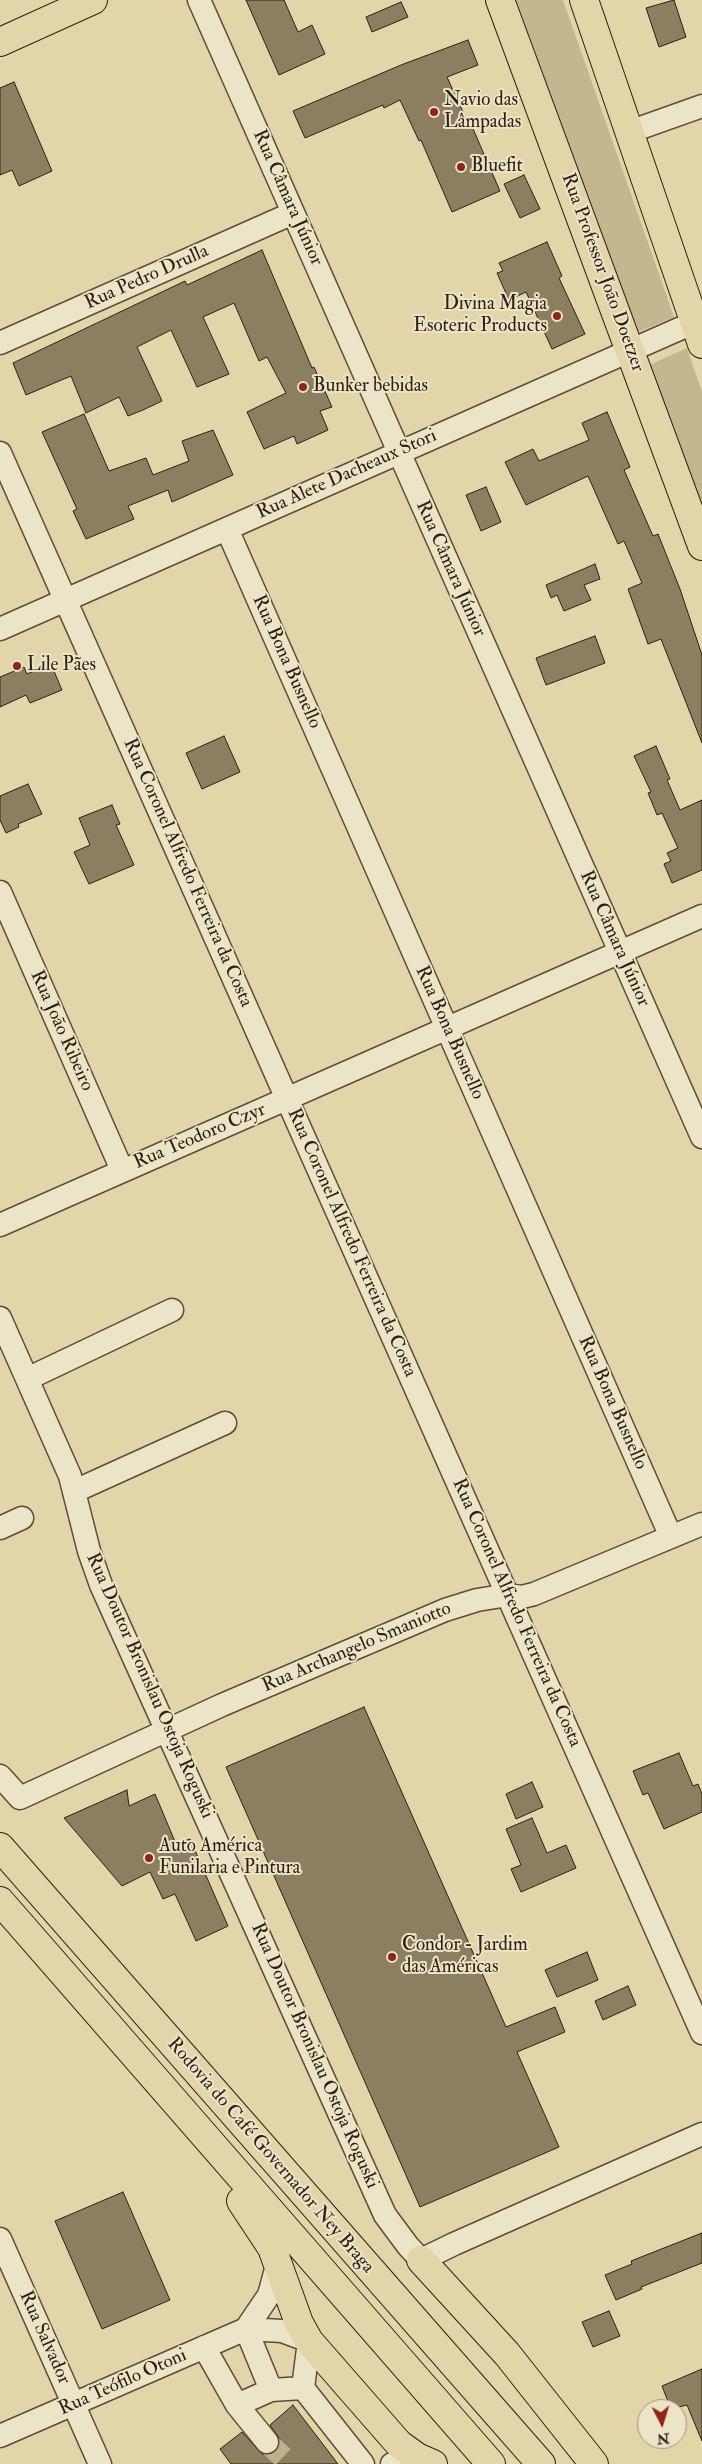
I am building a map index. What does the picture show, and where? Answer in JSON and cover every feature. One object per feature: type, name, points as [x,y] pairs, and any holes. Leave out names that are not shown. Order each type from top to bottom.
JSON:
[{"type":"main road","points":[[0,42],[93,0]]},
{"type":"main road","name":"Rua Professor João Doetzer","points":[[500,0],[702,546]]},
{"type":"main road","points":[[584,0],[698,333]]},
{"type":"main road","name":"Rodovia do Café Governador Ney Braga","points":[[0,1847],[541,2464]]},
{"type":"main road","name":"Rodovia do Café Governador Ney Braga","points":[[0,1901],[491,2464]]},
{"type":"main road","points":[[184,2114],[263,2234],[278,2262],[299,2322],[309,2341],[414,2462]]},
{"type":"main road","points":[[421,2260],[507,2354],[594,2464]]},
{"type":"street","name":"Rua Câmara Júnior","points":[[199,0],[702,1137]]},
{"type":"street","points":[[629,132],[702,106]]},
{"type":"street","name":"Rua Pedro Drulla","points":[[0,343],[293,213]]},
{"type":"street","name":"Rua Alete Dacheaux Stori","points":[[0,629],[631,350],[698,333]]},
{"type":"street","name":"Rua Coronel Alfredo Ferreira da Costa","points":[[0,453],[702,2033]]},
{"type":"street","name":"Rua Bona Busnello","points":[[227,529],[671,1537]]},
{"type":"street","name":"Rua João Ribeiro","points":[[0,892],[122,1170]]},
{"type":"street","name":"Rua Teodoro Czyr","points":[[0,1225],[702,916]]},
{"type":"street","points":[[27,1379],[172,1310]]},
{"type":"street","name":"Rua Doutor Bronislau Ostoja Roguski","points":[[0,1318],[75,1491],[94,1568],[392,2227],[421,2260]]},
{"type":"street","points":[[75,1491],[225,1423]]},
{"type":"street","points":[[0,1528],[22,1518]]},
{"type":"street","name":"Rua Archangelo Smaniotto","points":[[0,1776],[20,1798],[222,1705],[445,1610],[469,1602],[508,1595],[522,1597],[534,1594],[702,1524]]},
{"type":"street","points":[[421,2260],[702,2134]]},
{"type":"street","name":"Rua Salvador","points":[[0,2240],[100,2464]]},
{"type":"street","points":[[271,2390],[246,2329],[269,2295],[278,2262]]},
{"type":"street","name":"Rua Teófilo Otoni","points":[[0,2436],[246,2329],[282,2331],[309,2341]]},
{"type":"street","points":[[309,2341],[304,2388],[363,2464]]},
{"type":"street","points":[[204,2347],[237,2405],[267,2442]]},
{"type":"street","points":[[237,2405],[271,2390],[304,2388]]},
{"type":"shaded area","points":[[510,0],[563,0],[674,317],[638,332]]},
{"type":"shaded area","points":[[687,348],[702,392],[702,508],[647,366]]},
{"type":"building","points":[[246,0],[284,0],[298,32],[312,25],[325,54],[279,75]]},
{"type":"building","points":[[674,0],[686,37],[659,47],[646,8]]},
{"type":"building","points":[[401,2],[408,17],[372,32],[366,17]]},
{"type":"building","points":[[468,40],[478,65],[447,77],[468,123],[470,122],[500,191],[452,212],[421,140],[419,141],[400,100],[384,108],[383,105],[305,138],[293,111],[401,65]]},
{"type":"building","points":[[14,82],[52,171],[19,186],[12,170],[0,175],[0,88]]},
{"type":"building","points":[[524,175],[540,209],[520,218],[504,184]]},
{"type":"building","points":[[547,242],[562,276],[559,278],[585,334],[552,349],[526,292],[509,300],[497,273],[503,271],[499,263]]},
{"type":"building","points":[[262,250],[312,368],[314,367],[332,407],[320,411],[328,430],[297,444],[294,436],[264,449],[247,412],[286,393],[267,357],[259,361],[234,303],[203,317],[229,374],[197,387],[171,330],[137,347],[162,401],[143,410],[128,416],[119,397],[86,413],[71,376],[26,395],[13,363],[185,281],[187,285]]},
{"type":"building","points":[[607,412],[630,467],[624,470],[653,536],[658,534],[680,589],[702,655],[702,743],[661,639],[648,644],[628,589],[642,583],[624,541],[618,544],[588,476],[526,505],[505,462],[533,449],[539,461],[589,440],[582,423]]},
{"type":"building","points":[[84,414],[109,471],[146,458],[153,475],[189,461],[182,441],[213,430],[233,475],[172,502],[168,490],[128,506],[134,519],[86,539],[73,511],[77,509],[42,432]]},
{"type":"building","points":[[486,487],[501,522],[481,531],[466,495]]},
{"type":"building","points":[[595,564],[600,579],[584,585],[591,600],[564,611],[557,595],[551,598],[546,585]]},
{"type":"building","points":[[595,636],[605,663],[546,685],[536,658]]},
{"type":"building","points":[[51,664],[62,690],[30,703],[26,695],[0,707],[0,677],[24,667],[27,674]]},
{"type":"building","points":[[224,736],[240,772],[202,789],[186,753]]},
{"type":"building","points":[[656,746],[670,779],[667,780],[680,810],[702,800],[702,870],[672,883],[664,864],[671,861],[667,853],[678,848],[662,813],[657,815],[648,793],[651,792],[634,756]]},
{"type":"building","points":[[28,784],[42,814],[18,824],[19,827],[6,833],[0,820],[0,796]]},
{"type":"building","points":[[112,805],[120,824],[116,825],[134,865],[89,884],[74,852],[90,845],[79,818]]},
{"type":"building","name":"Condor - Jardim das Américas","points":[[364,1707],[506,2027],[555,2007],[565,2032],[517,2052],[559,2147],[420,2207],[226,1767]]},
{"type":"building","points":[[679,1753],[693,1786],[698,1784],[702,1794],[702,1812],[664,1829],[648,1793],[643,1795],[633,1771]]},
{"type":"building","points":[[532,1782],[543,1807],[516,1819],[506,1794]]},
{"type":"building","name":"Auto América Funilaria e Pintura","points":[[127,1790],[129,1806],[155,1794],[176,1844],[190,1839],[228,1926],[196,1941],[175,1894],[163,1899],[150,1872],[122,1886],[64,1818]]},
{"type":"building","points":[[532,1818],[547,1853],[566,1845],[576,1868],[521,1892],[511,1869],[521,1865],[506,1829]]},
{"type":"building","points":[[587,1952],[598,1980],[557,1997],[545,1970]]},
{"type":"building","points":[[628,1986],[636,2005],[603,2020],[595,2001]]},
{"type":"building","points":[[123,2192],[170,2300],[102,2329],[55,2221]]},
{"type":"building","points":[[702,2233],[702,2263],[641,2287],[642,2289],[616,2300],[605,2275],[632,2264],[631,2261]]},
{"type":"building","points":[[609,2311],[620,2336],[593,2347],[582,2322]]},
{"type":"building","points":[[702,2369],[702,2441],[687,2405],[687,2399],[667,2399],[662,2386]]},
{"type":"building","points":[[293,2405],[338,2464],[231,2464],[220,2449],[242,2432],[262,2454],[269,2455],[275,2452],[279,2446],[280,2439],[270,2425]]},
{"type":"tunnel","points":[[267,2442],[290,2464]]},
{"type":"place","name":"Navio das Lâmpadas","points":[[434,112]]},
{"type":"place","name":"Bluefit","points":[[461,167]]},
{"type":"place","name":"Divina Magia Esoteric Products","points":[[557,316]]},
{"type":"place","name":"Bunker bebidas","points":[[303,387]]},
{"type":"place","name":"Lile Pães","points":[[17,666]]},
{"type":"place","name":"Auto América Funilaria e Pintura","points":[[149,1858]]},
{"type":"place","name":"Condor - Jardim das Américas","points":[[392,1957]]}]
